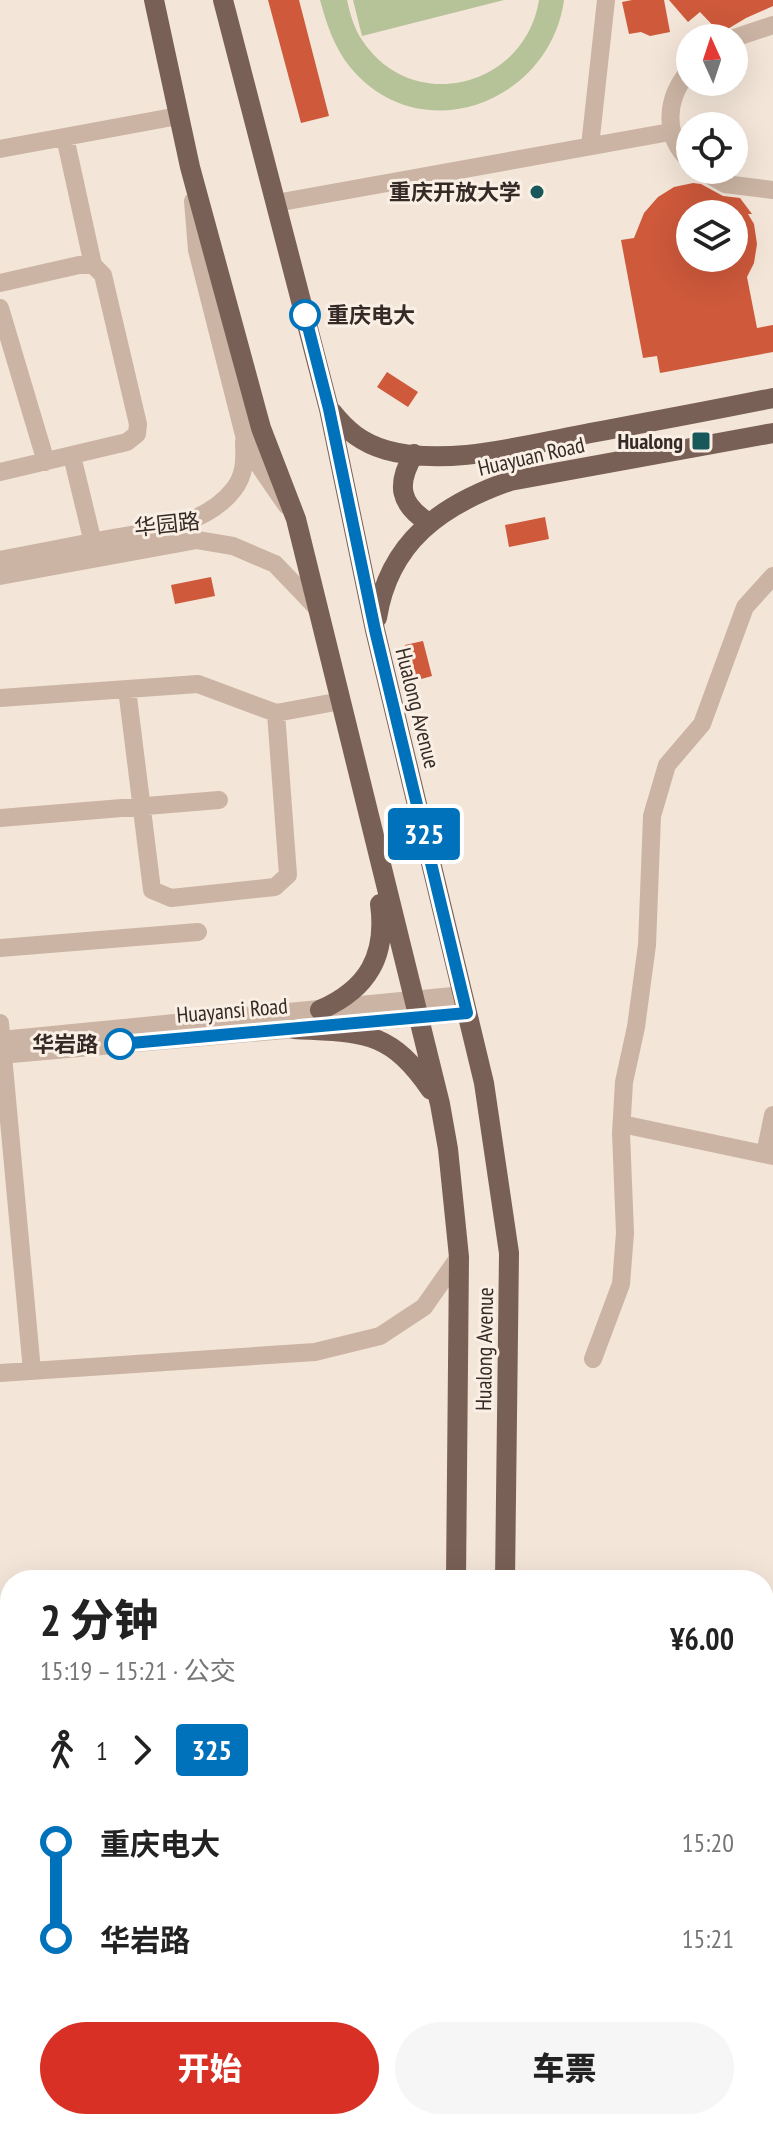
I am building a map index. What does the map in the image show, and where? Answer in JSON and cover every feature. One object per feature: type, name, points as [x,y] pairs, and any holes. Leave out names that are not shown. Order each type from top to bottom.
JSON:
[{"type":"main road","name":"Hualong Avenue","points":[[154,0],[190,167],[261,428],[296,519],[440,1104],[459,1257],[456,1570]]},
{"type":"main road","name":"Hualong Avenue","points":[[223,0],[329,409],[375,630],[486,1095],[509,1253],[505,1570]]},
{"type":"main road","name":"Huayuan Road","points":[[329,409],[345,429],[363,442],[389,451],[474,454],[773,398]]},
{"type":"main road","name":"Huayuan Road","points":[[375,630],[380,595],[391,568],[407,545],[429,523],[477,493],[510,481],[773,433]]},
{"type":"main road","points":[[414,454],[402,483],[404,498],[412,512],[429,523]]},
{"type":"main road","points":[[320,1010],[352,992],[379,952],[383,928],[371,820]]},
{"type":"main road","points":[[294,1029],[354,1032],[391,1046],[416,1069],[440,1104]]},
{"type":"street","points":[[590,146],[606,0]]},
{"type":"street","points":[[748,33],[773,25]]},
{"type":"street","points":[[676,92],[671,105],[670,132],[676,142]]},
{"type":"street","points":[[0,149],[178,116]]},
{"type":"street","points":[[276,203],[670,132]]},
{"type":"street","points":[[0,472],[127,442],[137,434],[138,424],[103,275],[93,265],[65,137]]},
{"type":"street","name":"Hualong Avenue","points":[[190,167],[197,250],[244,435],[256,461],[296,519]]},
{"type":"street","points":[[725,184],[773,190]]},
{"type":"street","points":[[0,283],[79,265],[93,265]]},
{"type":"street","points":[[0,308],[46,462]]},
{"type":"street","name":"华园路","points":[[0,576],[95,550],[212,509],[240,480],[245,463],[244,435]]},
{"type":"street","points":[[72,456],[95,550]]},
{"type":"street","name":"华园路","points":[[0,560],[197,540],[233,546],[275,564],[319,610]]},
{"type":"street","points":[[593,1359],[621,1284],[625,1233],[624,1082],[636,1027],[647,945],[652,816],[667,765],[702,724],[745,607],[773,576]]},
{"type":"street","points":[[0,698],[198,684],[276,713],[341,701]]},
{"type":"street","points":[[127,689],[152,890],[171,898],[275,887],[288,875],[276,713]]},
{"type":"street","points":[[0,818],[219,800]]},
{"type":"street","points":[[0,948],[198,932]]},
{"type":"street","name":"Huayansi Road","points":[[1,1042],[294,1029],[465,1004]]},
{"type":"street","name":"Huayansi Road","points":[[1,1042],[320,1010],[416,1009]]},
{"type":"street","points":[[1,1042],[32,1371]]},
{"type":"street","points":[[622,1124],[769,1155],[773,1115]]},
{"type":"street","points":[[0,1373],[315,1352],[380,1336],[424,1307],[459,1257]]},
{"type":"green space","points":[[320,0],[347,0],[359,35],[383,64],[409,78],[436,84],[464,82],[490,71],[512,54],[529,30],[539,0],[564,0],[554,36],[534,66],[509,89],[478,104],[445,110],[411,107],[379,93],[344,59]]},
{"type":"green space","points":[[353,0],[504,0],[362,36]]},
{"type":"building","points":[[268,0],[299,0],[329,116],[301,123]]},
{"type":"building","points":[[664,0],[670,32],[650,36],[641,32],[629,34],[622,2]]},
{"type":"building","points":[[669,0],[773,0],[773,6],[736,24],[711,24],[700,12],[688,22]]},
{"type":"building","points":[[701,184],[723,196],[742,200],[676,200],[676,272],[748,272],[748,214],[754,224],[757,244],[754,263],[747,277],[757,328],[773,325],[773,352],[660,373],[657,356],[643,358],[621,240],[634,238],[644,213],[658,197],[674,187]]},
{"type":"building","points":[[387,372],[418,392],[408,407],[377,387]]},
{"type":"building","points":[[545,517],[549,539],[509,547],[505,525]]},
{"type":"building","points":[[211,577],[215,596],[175,604],[171,585]]},
{"type":"building","points":[[423,641],[432,676],[414,681],[405,645]]},
{"type":"bus line","name":"325","points":[[120,1044],[467,1013],[375,630],[329,409],[305,315]]},
{"type":"place","name":"重庆开放大学","points":[[537,192]]},
{"type":"place","name":"重庆电大","points":[[305,315]]},
{"type":"place","name":"Hualong","points":[[701,441]]},
{"type":"place","name":"华岩路","points":[[120,1044]]}]
